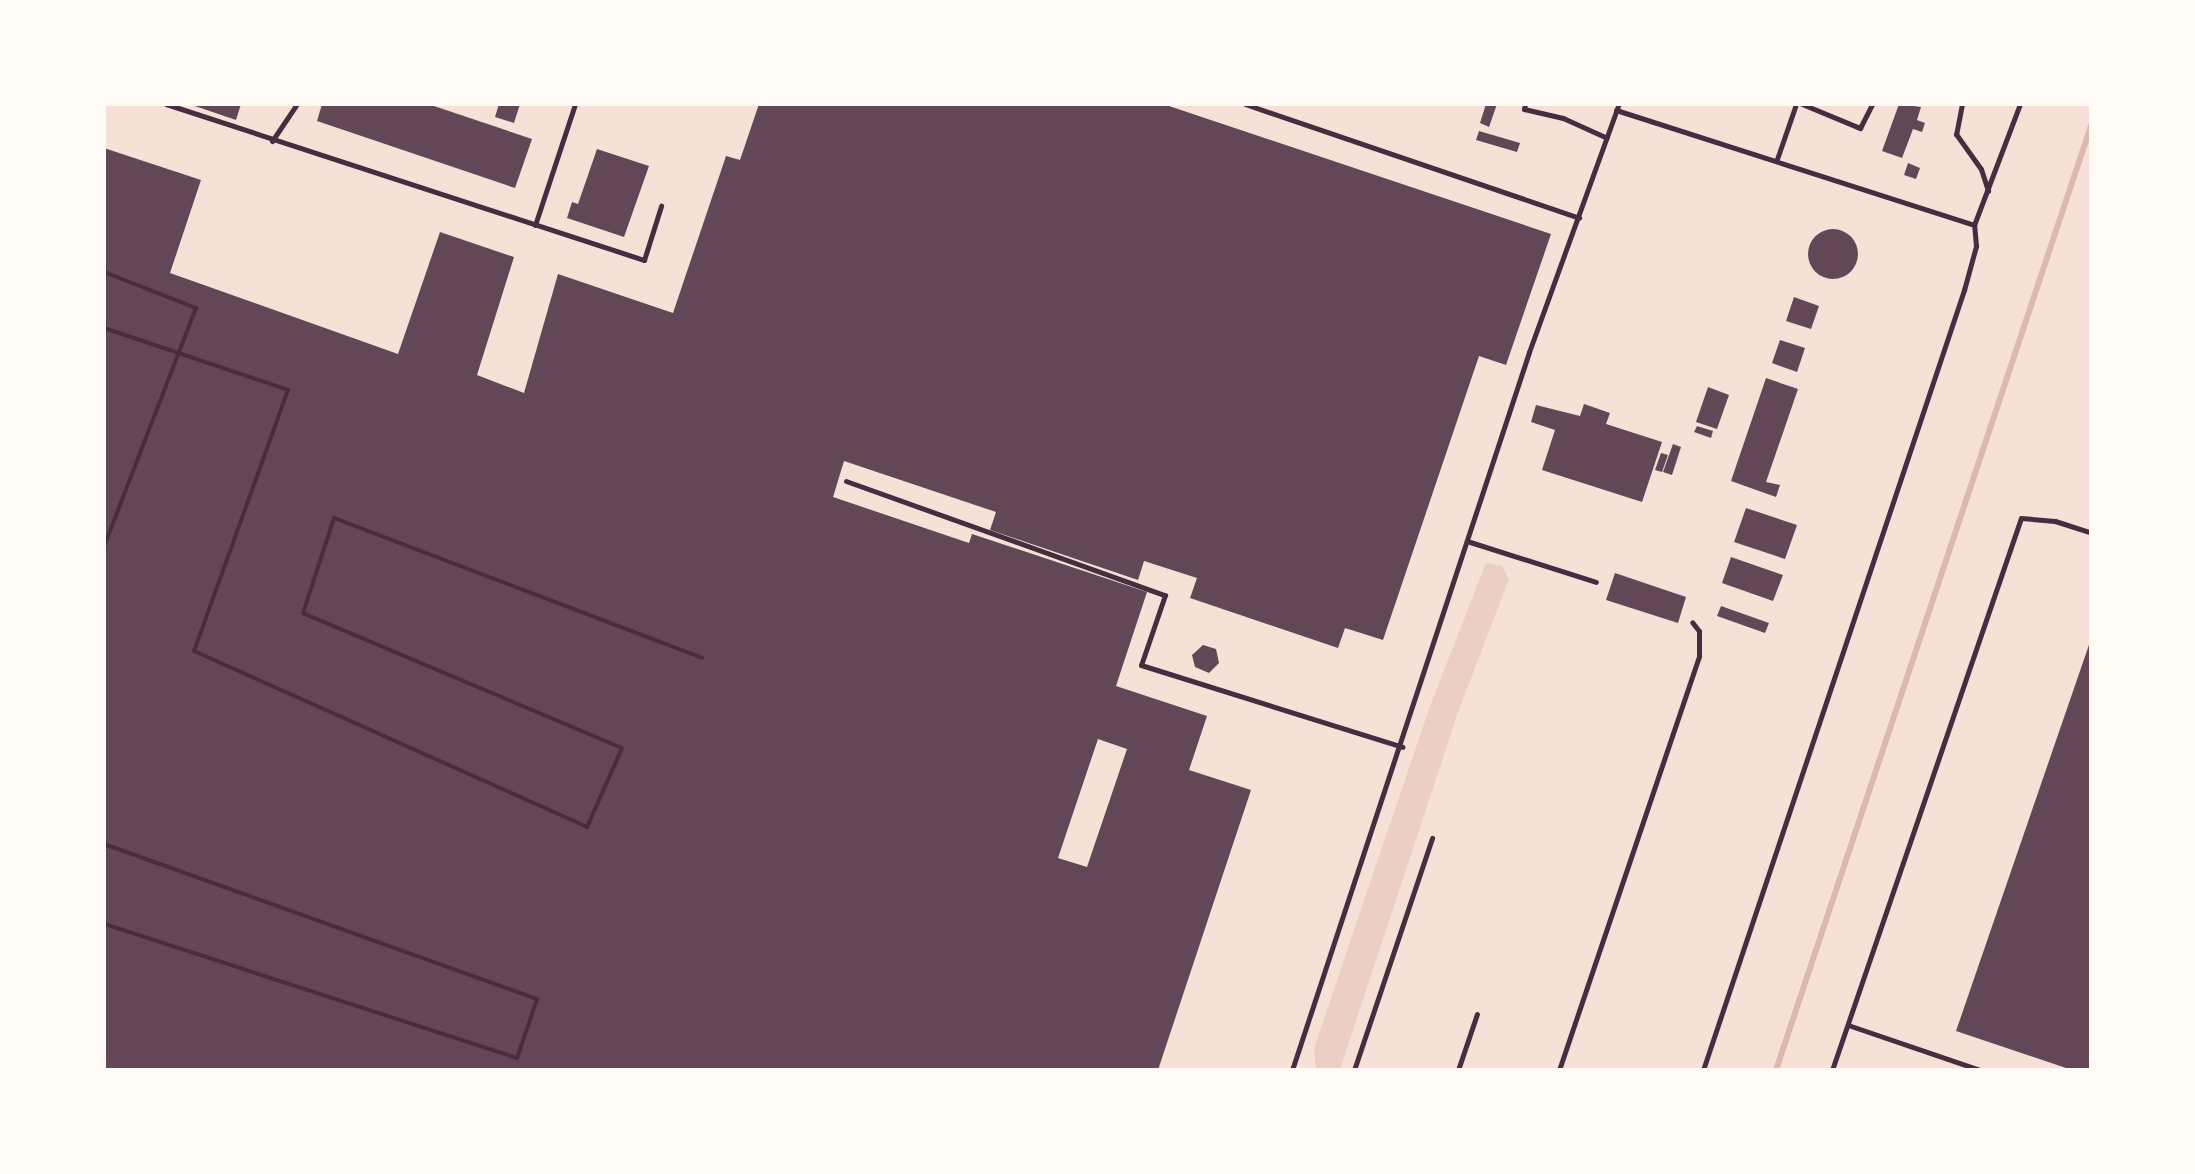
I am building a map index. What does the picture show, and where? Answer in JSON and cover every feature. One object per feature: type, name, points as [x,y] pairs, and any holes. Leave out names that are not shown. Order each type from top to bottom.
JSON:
[{"type":"lane","points":[[166,104],[644,260],[661,206]]},
{"type":"lane","points":[[272,141],[297,104]]},
{"type":"lane","points":[[535,225],[575,104]]},
{"type":"lane","points":[[1245,104],[1579,218]]},
{"type":"lane","points":[[1525,104],[1524,109],[1563,118],[1607,138]]},
{"type":"lane","points":[[1777,159],[1796,104]]},
{"type":"lane","points":[[1802,104],[1860,128],[1872,104]]},
{"type":"lane","points":[[1962,104],[1956,134],[1981,169],[1989,196]]},
{"type":"lane","points":[[1703,1070],[1964,290],[1976,246],[1974,225],[1989,196],[2020,104]]},
{"type":"lane","points":[[1292,1070],[1470,542],[1482,492],[1618,107],[1974,225]]},
{"type":"lane","points":[[846,481],[1165,595],[1141,665],[1402,747]]},
{"type":"lane","points":[[1832,1070],[2021,518],[2055,521],[2091,533]]},
{"type":"lane","points":[[1470,542],[1596,582]]},
{"type":"lane","points":[[1559,1070],[1699,656],[1699,631],[1692,622]]},
{"type":"lane","points":[[1354,1070],[1432,838]]},
{"type":"lane","points":[[1458,1070],[1477,1014]]},
{"type":"lane","points":[[1848,1025],[1980,1070]]},
{"type":"path","points":[[104,272],[196,308],[104,546]]},
{"type":"path","points":[[104,328],[288,390],[194,651],[587,827],[622,748],[303,613],[334,518],[702,658]]},
{"type":"path","points":[[104,844],[537,999],[517,1058],[104,924]]},
{"type":"shaded area","points":[[1486,563],[1502,566],[1509,579],[1457,715],[1340,1070],[1316,1070],[1314,1048],[1430,706]]},
{"type":"building","points":[[189,104],[241,104],[236,120]]},
{"type":"building","points":[[322,104],[428,104],[532,139],[515,188],[317,121]]},
{"type":"building","points":[[499,104],[520,104],[514,123],[495,117]]},
{"type":"building","points":[[759,104],[1163,104],[1551,234],[1506,365],[1479,356],[1383,640],[1345,628],[1338,648],[1190,598],[1197,578],[1144,561],[1138,580],[990,530],[996,512],[844,461],[833,497],[969,543],[972,534],[1147,592],[1116,686],[1207,716],[1189,770],[1251,790],[1158,1070],[104,1070],[104,148],[201,180],[170,273],[398,354],[440,232],[514,257],[477,375],[524,393],[558,274],[673,313],[726,156],[740,160]],"holes":[[[1098,739],[1127,749],[1087,867],[1058,858]]]},
{"type":"building","points":[[1486,104],[1497,104],[1489,127],[1480,123]]},
{"type":"building","points":[[1899,104],[1921,107],[1917,120],[1925,123],[1922,132],[1913,129],[1902,158],[1882,151]]},
{"type":"building","points":[[1479,131],[1520,143],[1517,152],[1476,140]]},
{"type":"building","points":[[597,149],[649,166],[624,237],[567,218],[572,202],[578,204]]},
{"type":"building","points":[[1908,163],[1920,168],[1916,179],[1904,175]]},
{"type":"building","points":[[1833,229],[1851,236],[1858,254],[1851,272],[1833,279],[1815,272],[1808,254],[1815,236]]},
{"type":"building","points":[[1794,297],[1819,306],[1811,329],[1786,321]]},
{"type":"building","points":[[1780,340],[1805,348],[1797,372],[1772,363]]},
{"type":"building","points":[[1766,378],[1798,389],[1766,482],[1780,485],[1776,497],[1731,481]]},
{"type":"building","points":[[1708,387],[1729,395],[1717,429],[1696,422]]},
{"type":"building","points":[[1584,404],[1610,413],[1606,424],[1662,442],[1642,502],[1542,470],[1555,430],[1531,422],[1536,405],[1580,416]]},
{"type":"building","points":[[1697,426],[1713,431],[1711,438],[1694,432]]},
{"type":"building","points":[[1673,444],[1681,447],[1672,475],[1663,472]]},
{"type":"building","points":[[1661,453],[1668,455],[1662,472],[1655,470]]},
{"type":"building","points":[[1746,508],[1797,525],[1785,559],[1734,542]]},
{"type":"building","points":[[1731,557],[1783,575],[1773,601],[1722,583]]},
{"type":"building","points":[[1615,573],[1686,597],[1678,623],[1606,600]]},
{"type":"building","points":[[1721,606],[1769,623],[1765,633],[1717,616]]},
{"type":"building","points":[[2091,639],[2091,1070],[2072,1070],[1956,1031]]},
{"type":"building","points":[[1203,645],[1216,649],[1219,663],[1209,673],[1195,667],[1192,655]]},
{"type":"waterway","points":[[1776,1070],[2091,126]]}]
